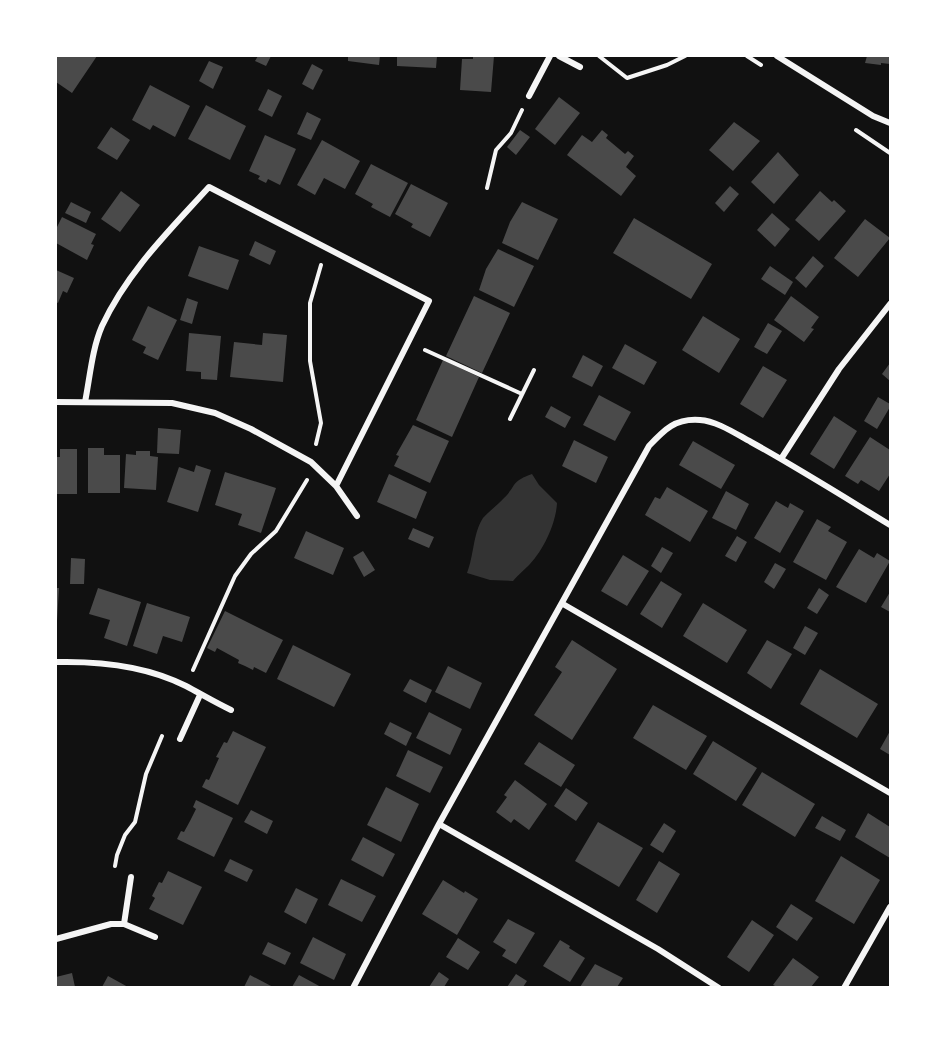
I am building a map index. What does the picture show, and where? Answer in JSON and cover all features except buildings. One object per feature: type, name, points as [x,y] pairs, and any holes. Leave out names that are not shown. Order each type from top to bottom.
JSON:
[{"type":"street","points":[[529,96],[550,56]]},
{"type":"street","points":[[559,56],[580,67]]},
{"type":"street","points":[[777,56],[873,116],[891,123]]},
{"type":"street","points":[[86,402],[93,356],[101,327],[122,288],[154,247],[209,187],[429,301],[336,486]]},
{"type":"street","points":[[782,459],[839,369],[891,304]]},
{"type":"street","points":[[56,402],[172,403],[214,413],[251,429],[311,462],[336,486],[357,516]]},
{"type":"street","points":[[353,987],[439,824],[649,446],[665,428],[681,421],[701,420],[727,429],[782,459],[891,525]]},
{"type":"street","points":[[563,604],[891,793]]},
{"type":"street","points":[[56,662],[79,661],[119,665],[160,676],[231,710]]},
{"type":"street","points":[[180,739],[200,695]]},
{"type":"street","points":[[439,824],[658,949],[719,987]]},
{"type":"street","points":[[124,924],[131,877]]},
{"type":"street","points":[[844,987],[891,907]]},
{"type":"street","points":[[56,939],[111,924],[124,924],[155,938]]},
{"type":"path","points":[[599,56],[627,78],[667,65],[684,56]]},
{"type":"path","points":[[487,188],[496,150],[511,133],[529,96]]},
{"type":"path","points":[[185,686],[235,576],[251,554],[276,531],[310,475],[321,423],[310,361],[310,303],[326,247]]},
{"type":"path","points":[[408,342],[522,394]]},
{"type":"path","points":[[510,419],[534,370]]},
{"type":"path","points":[[131,877],[114,872],[117,855],[125,835],[135,822],[146,774],[166,727]]},
{"type":"shaded area","points":[[532,474],[539,485],[557,503],[552,527],[540,551],[513,581],[490,580],[467,573],[477,531],[483,518],[502,501],[517,481]]}]
